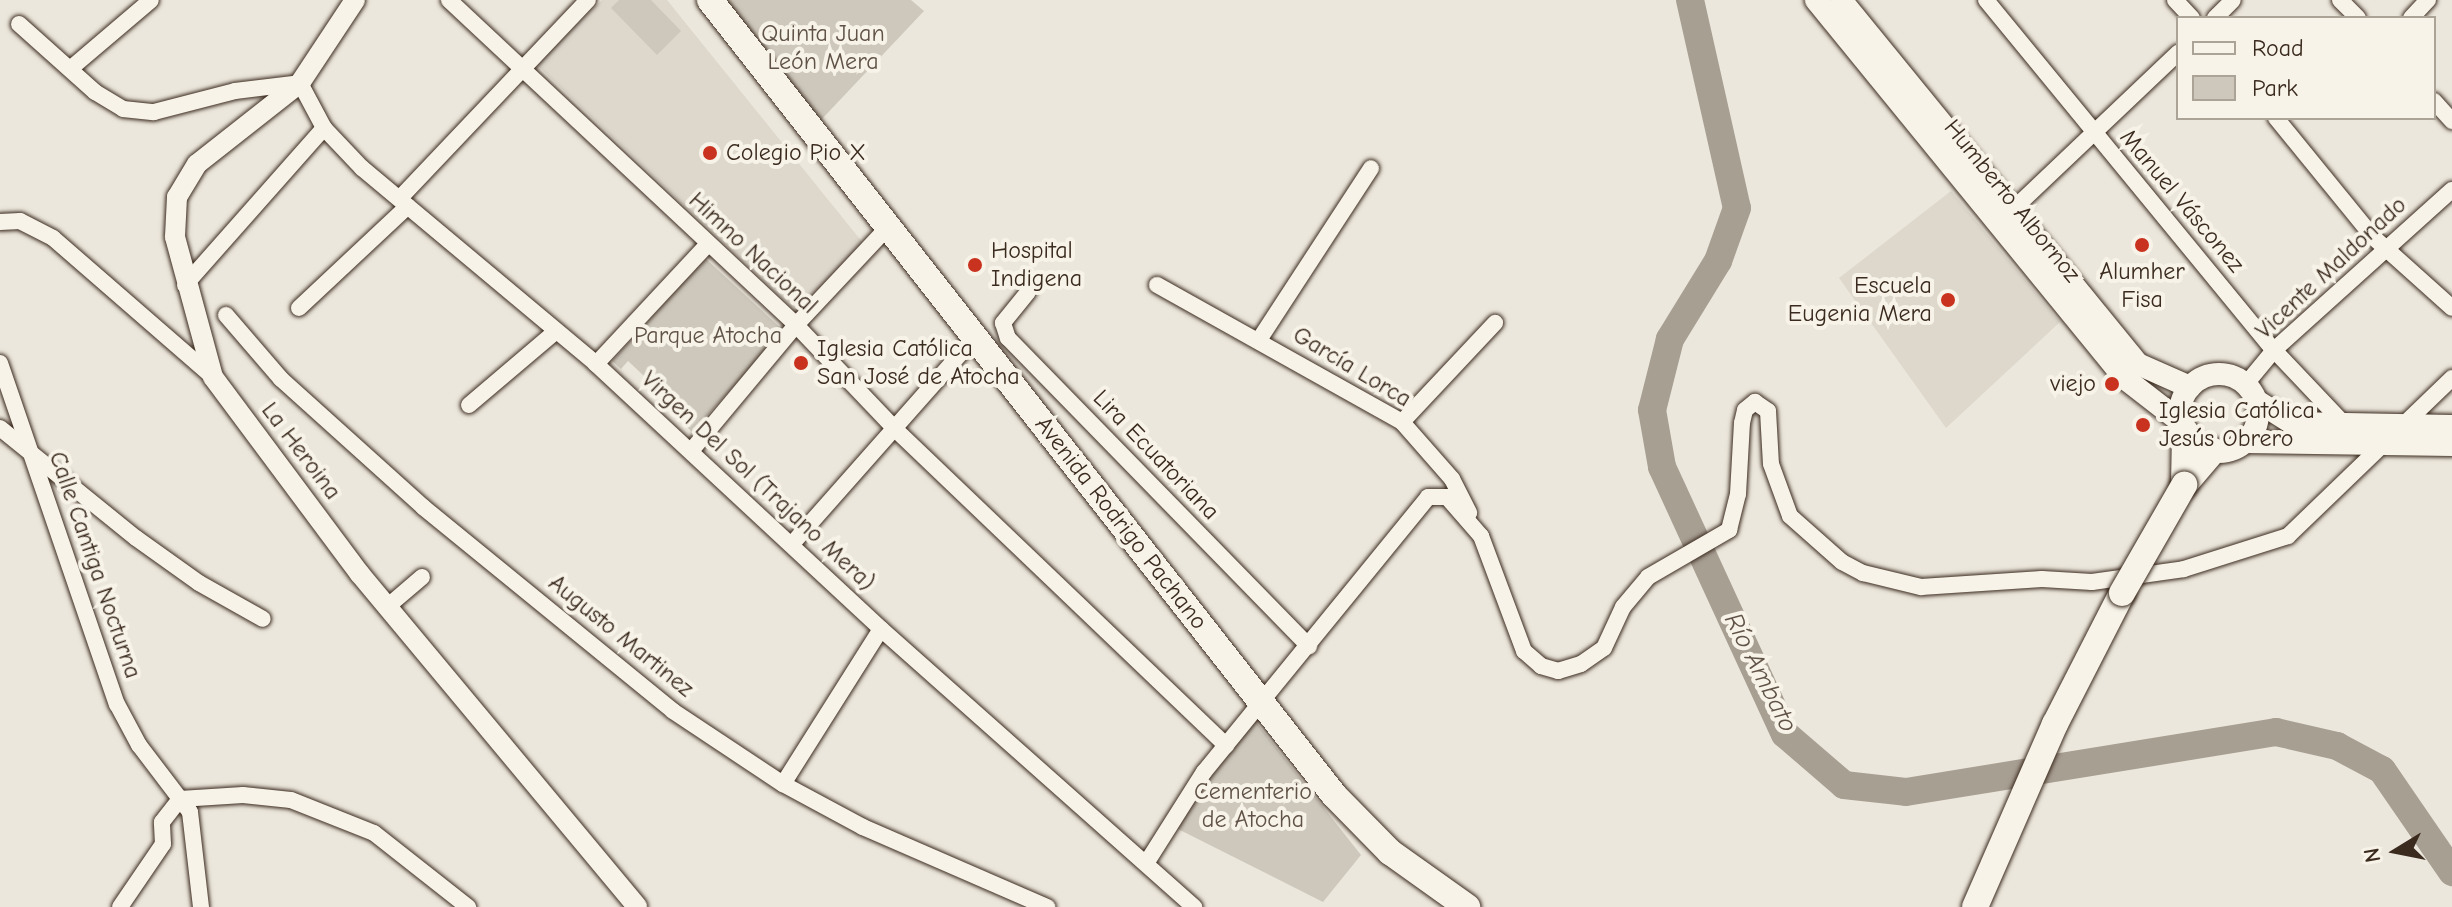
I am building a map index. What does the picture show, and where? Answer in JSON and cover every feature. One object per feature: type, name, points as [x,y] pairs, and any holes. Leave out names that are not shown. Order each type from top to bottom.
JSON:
[{"type":"main road","name":"Avenida Rodrigo Pachano","points":[[690,0],[886,229]]},
{"type":"main road","name":"Avenida Rodrigo Pachano","points":[[710,0],[1344,823],[1440,907]]},
{"type":"main road","name":"Humberto Albornoz","points":[[1816,0],[2004,218],[2138,364],[2190,387]]},
{"type":"main road","name":"Humberto Albornoz","points":[[1841,0],[2123,377],[2183,426]]},
{"type":"main road","points":[[2184,485],[2183,426],[2190,387],[2212,374],[2251,393],[2292,423],[2347,427],[2403,424],[2452,426]]},
{"type":"main road","points":[[2246,442],[2257,423],[2251,393]]},
{"type":"main road","points":[[2183,426],[2213,451]]},
{"type":"main road","points":[[1975,907],[2055,724],[2184,485],[2213,451],[2246,442],[2387,441],[2452,445]]},
{"type":"main road","name":"Avenida Rodrigo Pachano","points":[[1257,710],[1364,827],[1400,860],[1467,907]]},
{"type":"street","points":[[70,69],[151,0]]},
{"type":"street","name":"La Heroina","points":[[355,0],[300,83],[185,176],[177,197],[175,237],[185,285],[213,377],[387,607],[637,907]]},
{"type":"street","name":"Himno Nacional","points":[[449,0],[522,66],[707,245],[796,325],[895,429],[1226,745]]},
{"type":"street","points":[[299,308],[404,202],[522,66],[588,0]]},
{"type":"street","name":"Manuel Vásconez","points":[[1986,0],[2274,350],[2347,427]]},
{"type":"street","points":[[2175,0],[2190,16]]},
{"type":"street","points":[[2217,16],[2233,0]]},
{"type":"street","points":[[2340,0],[2356,16]]},
{"type":"street","points":[[2413,16],[2428,0]]},
{"type":"street","points":[[19,24],[70,69],[123,109],[154,112],[235,91],[300,83]]},
{"type":"street","points":[[2004,218],[2176,55]]},
{"type":"street","name":"Virgen Del Sol (Trajano Mera)","points":[[300,83],[324,128],[404,202],[596,364],[881,629],[1147,862],[1194,907]]},
{"type":"street","points":[[2436,103],[2452,121]]},
{"type":"street","points":[[2278,120],[2386,249],[2452,308]]},
{"type":"street","points":[[185,285],[324,128]]},
{"type":"street","points":[[1259,340],[1371,168]]},
{"type":"street","name":"Vicente Maldonado","points":[[2251,393],[2274,350],[2452,190]]},
{"type":"street","points":[[0,222],[20,221],[53,238],[213,377]]},
{"type":"street","points":[[691,451],[796,325],[886,229]]},
{"type":"street","points":[[596,364],[707,245]]},
{"type":"street","name":"García Lorca","points":[[1157,285],[1402,422],[1452,479],[1481,536]]},
{"type":"street","name":"Lira Ecuatoriana","points":[[1028,292],[1003,323],[1008,338],[1309,646]]},
{"type":"street","name":"Augusto Martinez","points":[[226,315],[281,379],[423,507],[673,711],[783,784],[863,827],[1047,907]]},
{"type":"street","points":[[1402,422],[1495,323]]},
{"type":"street","points":[[469,405],[555,332]]},
{"type":"street","points":[[792,544],[972,342]]},
{"type":"street","name":"Calle Cantiga Nocturna","points":[[0,363],[117,704],[139,745],[190,812],[201,907]]},
{"type":"street","points":[[1147,862],[1183,801],[1226,745],[1428,497],[1447,497],[1481,536],[1524,651],[1541,666],[1558,671],[1581,664],[1604,648],[1623,607],[1656,572],[1721,536],[1734,523],[1742,423],[1745,410],[1755,402],[1768,411],[1771,464],[1790,516],[1842,562],[1863,573],[1921,587],[2042,579],[2092,582],[2184,569],[2288,536],[2315,515],[2452,378]]},
{"type":"street","points":[[0,428],[29,446],[136,538],[199,583],[263,619]]},
{"type":"street","points":[[387,607],[422,577]]},
{"type":"street","points":[[783,784],[881,629]]},
{"type":"street","points":[[120,907],[163,844],[162,822],[180,799],[243,795],[291,800],[374,833],[468,907]]},
{"type":"shaded area","name":"Colegio Pio X","points":[[602,0],[667,0],[863,243],[797,313],[536,64]]},
{"type":"shaded area","name":"Escuela Eugenia Mera","points":[[1951,191],[2060,322],[1946,428],[1839,278]]},
{"type":"green space","points":[[619,0],[651,0],[681,31],[657,55],[611,8]]},
{"type":"green space","name":"Quinta Juan León Mera","points":[[720,0],[911,0],[924,11],[821,120]]},
{"type":"green space","name":"Parque Atocha","points":[[705,258],[784,331],[692,432],[683,423],[688,417],[628,361],[621,369],[612,361]]},
{"type":"green space","name":"Cementerio de Atocha","points":[[1252,717],[1361,855],[1323,902],[1172,826]]},
{"type":"waterway","name":"Río Ambato","points":[[1690,0],[1737,208],[1718,261],[1670,339],[1652,410],[1662,467],[1785,734],[1844,785],[1906,792],[2276,732],[2337,746],[2382,770],[2452,872]]},
{"type":"place","name":"Colegio Pio X","points":[[710,153]]},
{"type":"place","name":"Alumher Fisa","points":[[2142,245]]},
{"type":"place","name":"Hospital Indigena","points":[[975,265]]},
{"type":"place","name":"Escuela Eugenia Mera","points":[[1948,300]]},
{"type":"place","name":"Iglesia Católica San José de Atocha","points":[[801,363]]},
{"type":"place","name":"viejo","points":[[2112,384]]},
{"type":"place","name":"Iglesia Católica Jesús Obrero","points":[[2143,425]]}]
